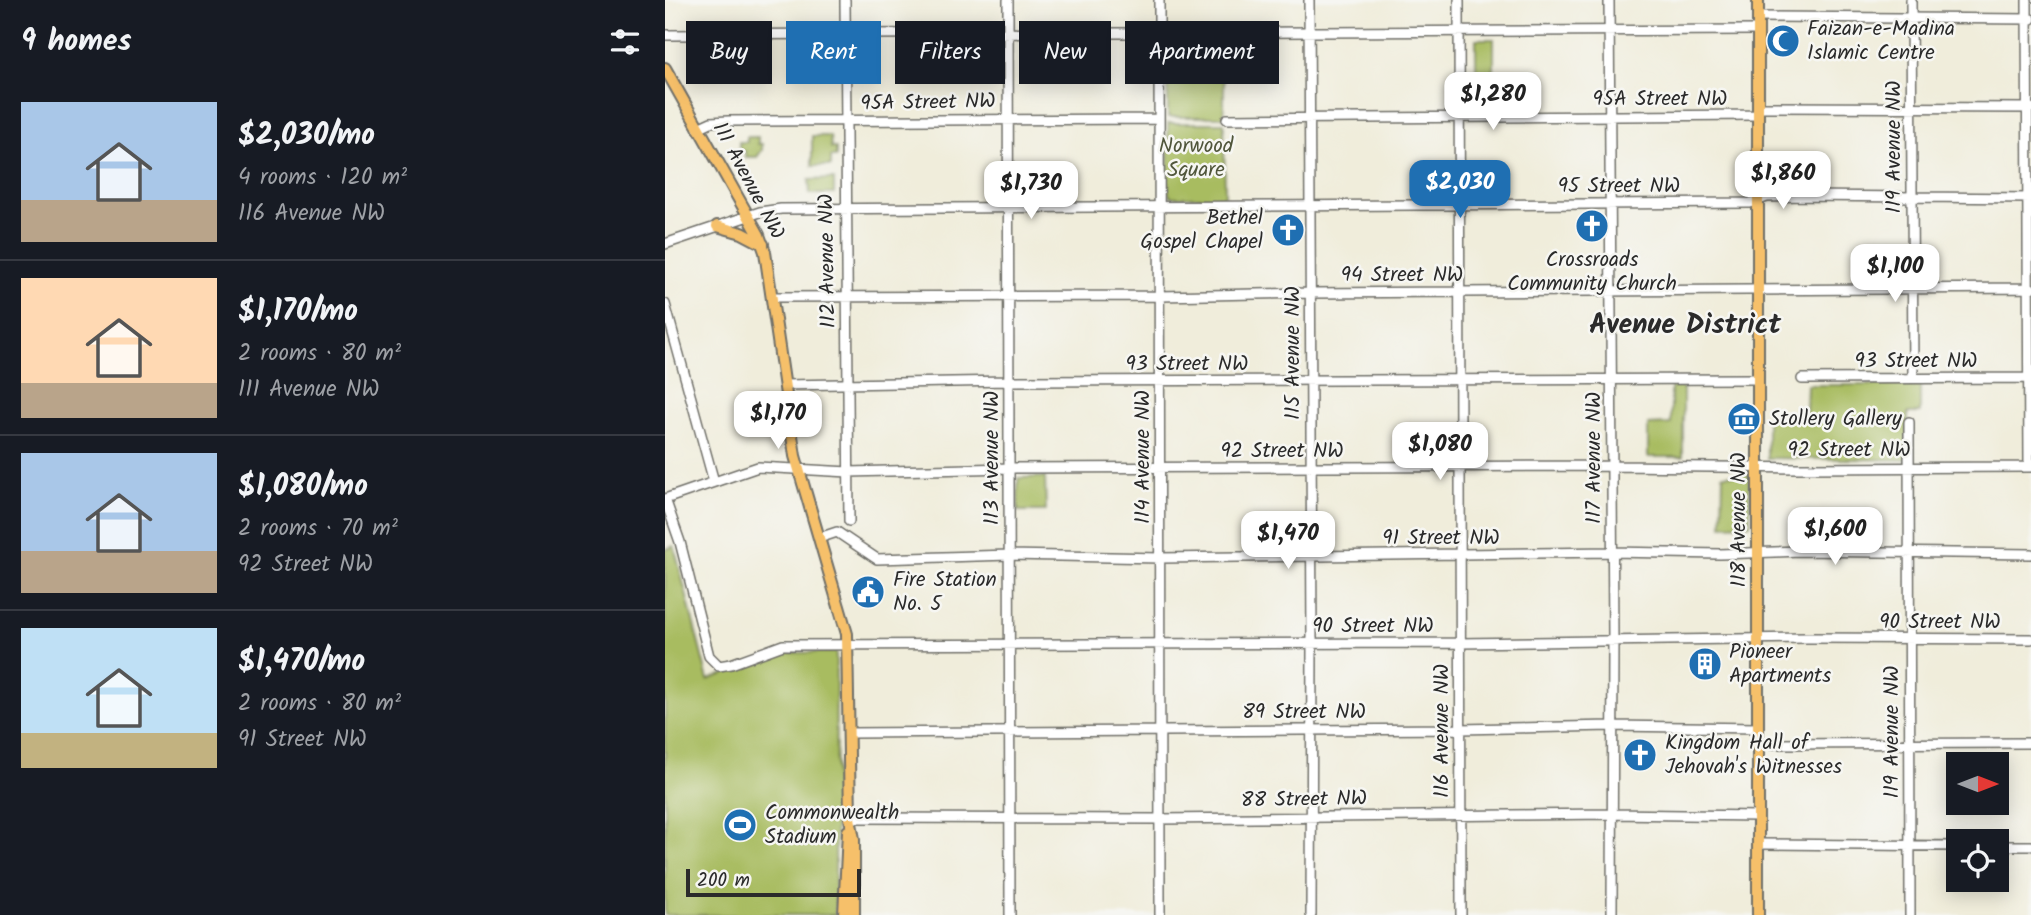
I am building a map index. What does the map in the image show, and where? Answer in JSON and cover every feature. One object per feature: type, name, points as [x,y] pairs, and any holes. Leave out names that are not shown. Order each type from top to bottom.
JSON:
[{"type":"main road","name":"118 Avenue NW","points":[[1758,0],[1758,915]]},
{"type":"main road","name":"111 Avenue NW","points":[[665,68],[763,244],[799,471],[845,620],[849,646]]},
{"type":"main road","points":[[717,226],[741,233],[763,244]]},
{"type":"main road","points":[[849,646],[850,818],[854,839],[854,915]]},
{"type":"main road","points":[[844,915],[846,839],[850,818]]},
{"type":"street","name":"112 Avenue NW","points":[[845,0],[846,21]]},
{"type":"street","name":"113 Avenue NW","points":[[1008,0],[1010,915]]},
{"type":"street","name":"114 Avenue NW","points":[[1159,0],[1159,21]]},
{"type":"street","name":"115 Avenue NW","points":[[1308,0],[1313,729],[1311,915]]},
{"type":"street","name":"116 Avenue NW","points":[[1459,0],[1461,915]]},
{"type":"street","name":"117 Avenue NW","points":[[1609,0],[1612,915]]},
{"type":"street","name":"119 Avenue NW","points":[[1911,0],[1913,378]]},
{"type":"street","points":[[2027,0],[2030,467]]},
{"type":"street","points":[[1758,17],[2029,19]]},
{"type":"street","points":[[1279,32],[1758,30]]},
{"type":"street","points":[[665,35],[786,34]]},
{"type":"street","points":[[881,34],[1125,34]]},
{"type":"street","name":"112 Avenue NW","points":[[846,84],[849,521]]},
{"type":"street","name":"114 Avenue NW","points":[[1159,84],[1160,915]]},
{"type":"street","name":"95A Street NW","points":[[1227,119],[1609,117],[1758,111],[2029,108]]},
{"type":"street","name":"95A Street NW","points":[[698,128],[714,122],[1159,119]]},
{"type":"street","name":"95 Street NW","points":[[665,244],[771,209],[1610,204],[1758,201],[1766,197],[2029,198]]},
{"type":"street","name":"94 Street NW","points":[[772,297],[2030,288]]},
{"type":"street","points":[[665,304],[714,482]]},
{"type":"street","name":"93 Street NW","points":[[1802,379],[2030,378]]},
{"type":"street","name":"93 Street NW","points":[[785,385],[1758,379]]},
{"type":"street","name":"119 Avenue NW","points":[[1909,422],[1910,915]]},
{"type":"street","name":"92 Street NW","points":[[665,499],[758,467],[849,472],[1009,468],[2030,467]]},
{"type":"street","name":"90 Street NW","points":[[665,499],[680,542],[709,656],[719,666],[783,645],[2031,639]]},
{"type":"street","name":"91 Street NW","points":[[819,538],[837,533],[877,559],[1010,555],[1160,558],[1800,551],[2031,554]]},
{"type":"street","name":"89 Street NW","points":[[850,733],[1612,726],[1758,728]]},
{"type":"street","points":[[1758,744],[2031,743]]},
{"type":"street","name":"88 Street NW","points":[[850,818],[1160,819],[1611,814],[1758,816]]},
{"type":"street","points":[[1758,844],[1946,846]]},
{"type":"street","points":[[2009,846],[2031,846]]},
{"type":"green space","points":[[1476,39],[1494,39],[1494,71],[1476,71]]},
{"type":"green space","name":"Norwood Square","points":[[1168,84],[1224,84],[1224,117],[1168,117]]},
{"type":"green space","name":"Norwood Square","points":[[1168,123],[1224,123],[1225,197],[1172,197],[1168,193]]},
{"type":"green space","points":[[812,136],[830,136],[831,148],[836,148],[836,157],[831,157],[831,166],[812,166]]},
{"type":"green space","points":[[747,137],[758,137],[758,144],[762,144],[762,150],[757,157],[745,157],[745,151],[739,150],[739,142],[747,142]]},
{"type":"green space","points":[[834,179],[834,194],[810,194],[809,180]]},
{"type":"green space","points":[[1807,385],[1920,385],[1920,413],[1908,413],[1907,460],[1767,458],[1767,418],[1790,418],[1806,412]]},
{"type":"green space","points":[[1671,387],[1683,387],[1683,457],[1648,457],[1648,425],[1671,424]]},
{"type":"green space","points":[[1749,474],[1750,524],[1722,525],[1723,475]]},
{"type":"green space","points":[[1045,477],[1046,511],[1018,511],[1018,478]]},
{"type":"green space","points":[[674,546],[708,680],[783,653],[836,652],[835,915],[665,915],[665,550]]},
{"type":"place","name":"Faizan-e-Madina Islamic Centre","points":[[1783,41]]},
{"type":"place","name":"Crossroads Community Church","points":[[1592,226]]},
{"type":"place","name":"Bethel Gospel Chapel","points":[[1288,230]]},
{"type":"place","name":"Stollery Gallery","points":[[1744,419]]},
{"type":"place","name":"Fire Station No. 5","points":[[868,592]]},
{"type":"place","name":"Pioneer Apartments","points":[[1705,664]]},
{"type":"place","name":"Kingdom Hall of Jehovah's Witnesses","points":[[1640,755]]},
{"type":"place","name":"Commonwealth Stadium","points":[[740,825]]},
{"type":"district","name":"Avenue District","points":[[1685,325]]}]
